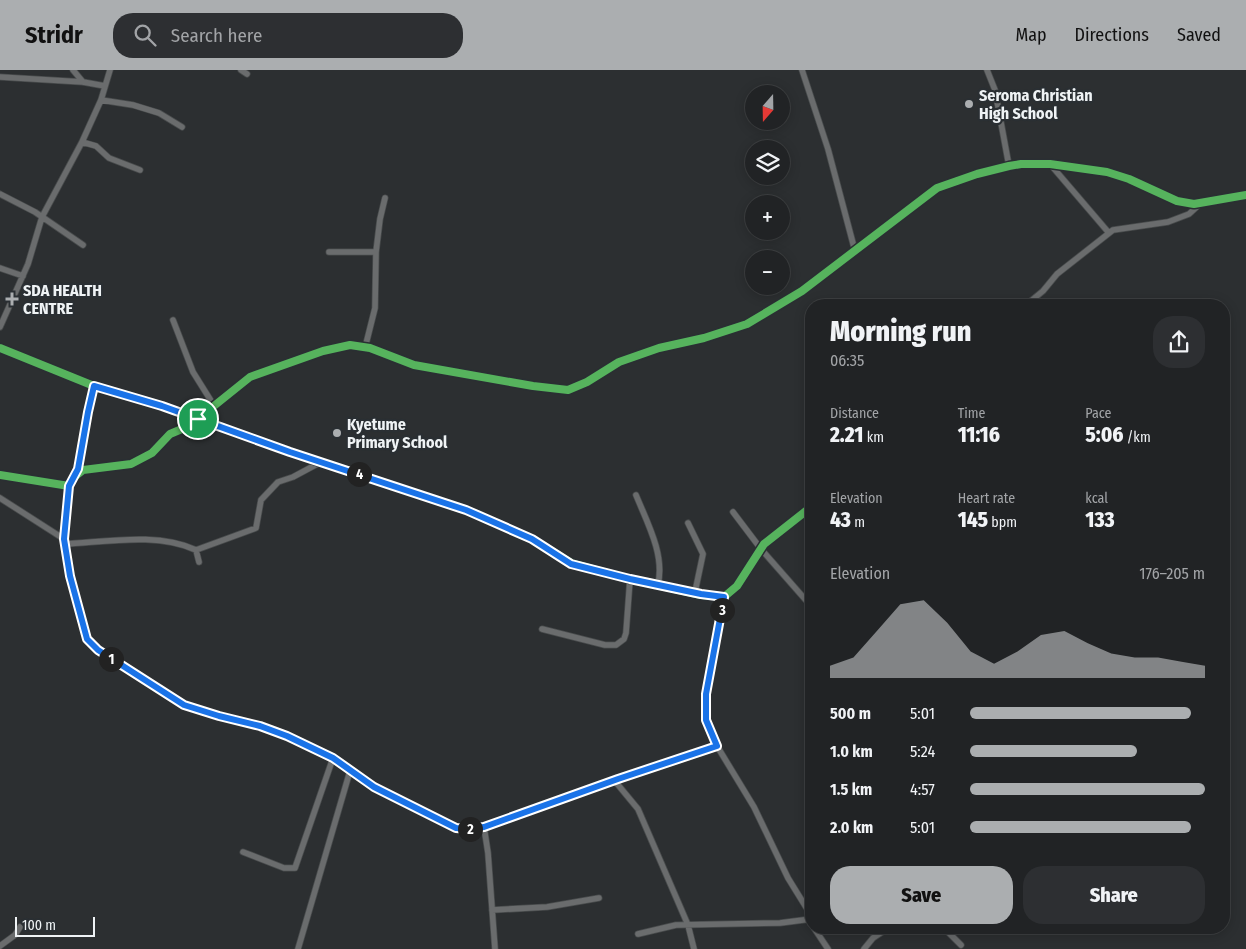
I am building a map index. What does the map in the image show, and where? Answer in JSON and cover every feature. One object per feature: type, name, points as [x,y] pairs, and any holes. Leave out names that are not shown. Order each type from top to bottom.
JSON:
[{"type":"street","points":[[73,70],[84,82]]},
{"type":"street","points":[[0,327],[23,276],[42,218],[82,142],[101,100],[110,70]]},
{"type":"street","points":[[802,70],[828,149],[855,251]]},
{"type":"street","points":[[987,70],[995,90],[1009,166]]},
{"type":"street","points":[[0,78],[84,82],[105,86]]},
{"type":"street","points":[[101,100],[132,105],[159,113],[182,127]]},
{"type":"street","points":[[82,142],[96,146],[109,158],[140,170]]},
{"type":"street","points":[[1050,164],[1109,233]]},
{"type":"street","points":[[74,477],[83,470],[131,464],[152,454],[170,434],[189,426],[213,404],[250,377],[270,368],[323,351],[350,345],[365,348],[414,365],[533,386],[568,390],[587,382],[620,362],[659,348],[704,338],[747,324],[802,291],[937,188],[977,174],[1009,166],[1050,164],[1107,172],[1177,201],[1201,203],[1246,195]]},
{"type":"street","points":[[0,194],[66,231],[83,245]]},
{"type":"street","points":[[365,348],[375,308],[376,252],[385,198]]},
{"type":"street","points":[[1033,299],[1043,291],[1057,274],[1113,230],[1168,222],[1189,214],[1201,203]]},
{"type":"street","points":[[329,252],[376,252]]},
{"type":"street","points":[[0,268],[23,276]]},
{"type":"street","points":[[173,320],[193,372],[213,404]]},
{"type":"street","points":[[0,348],[94,386],[162,406],[321,462],[466,510],[532,539],[571,564],[630,579],[724,597]]},
{"type":"street","points":[[94,386],[78,469],[69,486],[64,542],[70,576],[87,639],[94,648],[184,705],[260,726],[287,736],[333,758],[374,787],[447,824],[467,829],[484,827],[614,780],[717,746]]},
{"type":"street","points":[[0,498],[64,542],[141,541],[180,543],[196,550],[256,528],[261,500],[278,482],[293,478],[321,462]]},
{"type":"street","points":[[0,475],[69,486]]},
{"type":"street","points":[[636,494],[659,557],[661,569],[658,584]]},
{"type":"street","points":[[733,512],[761,549],[805,599]]},
{"type":"street","points":[[805,512],[764,544],[737,586],[724,597],[706,694],[706,720],[717,746],[754,807],[788,878],[805,906]]},
{"type":"street","points":[[688,523],[702,554],[695,592]]},
{"type":"street","points":[[196,550],[199,562]]},
{"type":"street","points":[[542,629],[605,645],[616,645],[624,639],[626,632],[630,579]]},
{"type":"street","points":[[243,852],[284,868],[295,868],[333,758]]},
{"type":"street","points":[[298,949],[350,771]]},
{"type":"street","points":[[614,780],[638,809],[688,924],[694,949]]},
{"type":"street","points":[[484,827],[488,853],[495,949]]},
{"type":"street","points":[[492,910],[547,907],[599,898]]},
{"type":"street","points":[[638,934],[664,927],[688,924],[780,923],[805,921]]},
{"type":"street","points":[[0,946],[15,935],[20,927]]},
{"type":"street","points":[[818,934],[828,949]]},
{"type":"street","points":[[864,949],[879,934]]},
{"type":"street","points":[[950,934],[961,945]]},
{"type":"cycle path","points":[[0,475],[69,486],[74,477],[83,470],[131,464],[152,453],[170,434],[189,426],[250,377],[323,351],[350,345],[370,348],[414,365],[533,386],[568,390],[587,382],[619,362],[659,348],[704,338],[747,324],[802,291],[937,188],[977,174],[1009,166],[1050,164],[1107,172],[1129,179],[1177,201],[1194,204],[1246,195]]},
{"type":"cycle path","points":[[0,348],[94,386],[162,406],[290,452],[466,510],[532,539],[571,563],[701,595],[724,597],[737,586],[764,544],[805,512]]},
{"type":"place","name":"Seroma Christian High School","points":[[969,104]]},
{"type":"place","name":"SDA HEALTH CENTRE","points":[[12,299]]},
{"type":"place","name":"Kyetume Primary School","points":[[337,433]]},
{"type":"route","points":[[94,386],[162,406],[198,419],[290,452],[466,510],[532,539],[571,564],[597,572],[724,597],[710,662],[706,694],[706,720],[717,746],[484,827],[467,829],[456,828],[438,820],[374,787],[333,758],[287,736],[260,726],[196,710],[184,705],[90,644],[70,576],[64,539],[69,486],[78,469],[94,386]]}]
